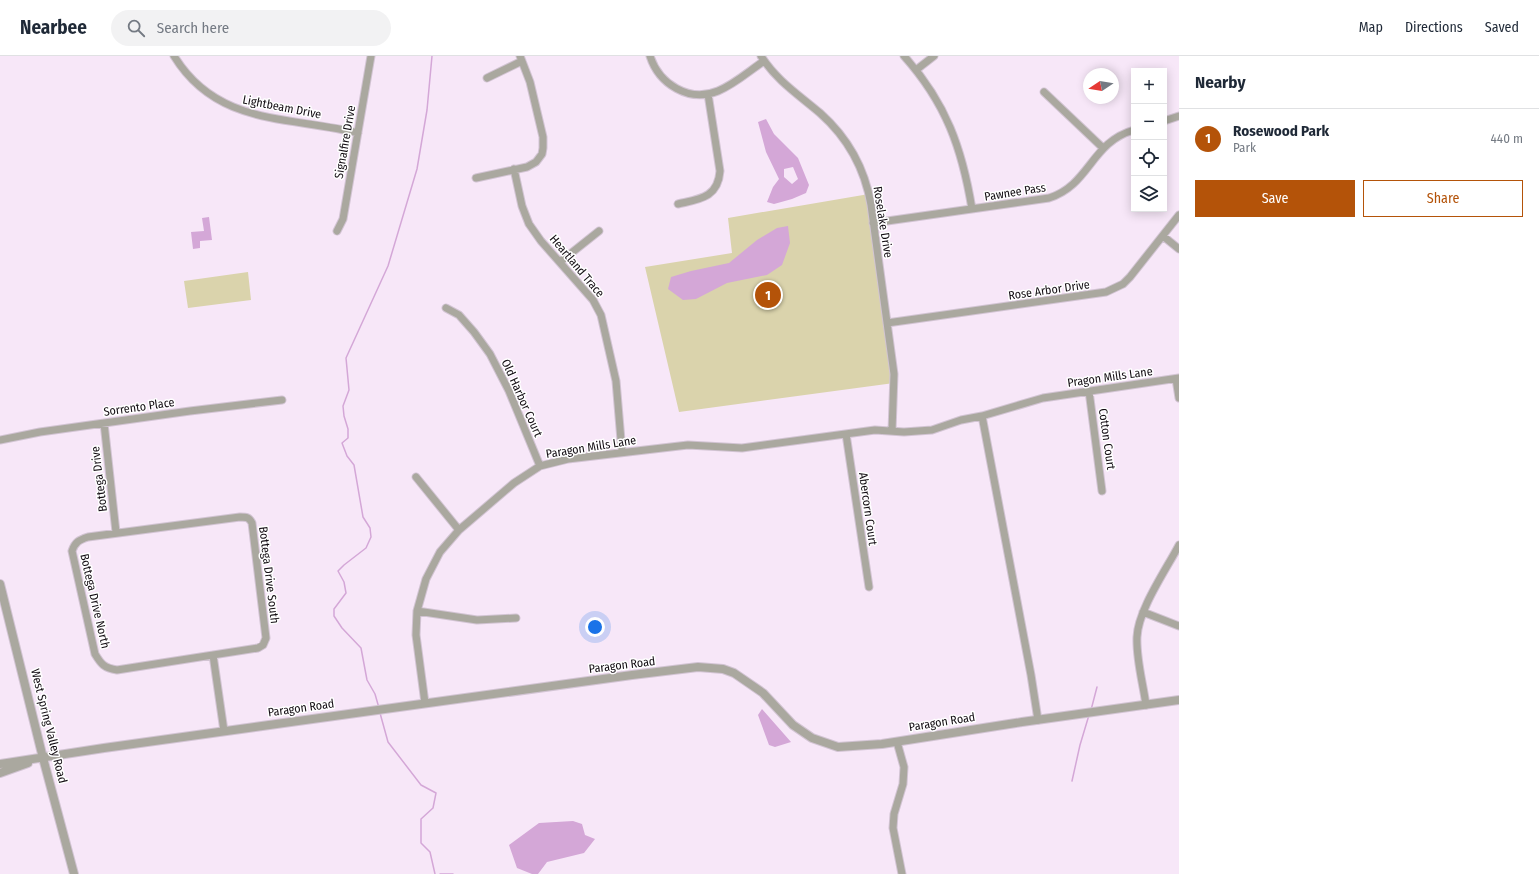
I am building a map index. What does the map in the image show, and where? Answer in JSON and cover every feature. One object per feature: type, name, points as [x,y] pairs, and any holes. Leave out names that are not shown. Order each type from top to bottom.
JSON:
[{"type":"street","name":"Lightbeam Drive","points":[[174,56],[186,73],[202,89],[217,100],[232,108],[254,114],[358,133]]},
{"type":"street","name":"Signalfire Drive","points":[[337,231],[343,219],[371,56]]},
{"type":"street","points":[[650,56],[658,74],[670,85],[692,94],[708,94],[725,88],[762,58]]},
{"type":"street","points":[[904,56],[935,97],[952,130],[963,162],[972,209]]},
{"type":"street","points":[[916,70],[934,56]]},
{"type":"street","points":[[476,178],[514,170],[536,162],[542,154],[543,148],[543,137],[530,82],[521,58],[487,78]]},
{"type":"street","name":"Roselake Drive","points":[[762,58],[784,83],[829,122],[847,144],[859,166],[866,184],[873,223],[894,374],[892,431]]},
{"type":"street","points":[[1044,92],[1103,148]]},
{"type":"street","points":[[678,204],[707,196],[715,188],[718,182],[720,171],[708,94]]},
{"type":"street","points":[[1167,120],[1179,116]]},
{"type":"street","name":"Pawnee Pass","points":[[873,223],[1056,196],[1076,183],[1103,148],[1121,135],[1131,131]]},
{"type":"street","name":"Heartland Trace","points":[[514,170],[522,206],[528,224],[593,300],[603,321],[616,380],[622,452]]},
{"type":"street","name":"Rose Arbor Drive","points":[[887,323],[1106,292],[1123,284],[1130,277],[1179,214]]},
{"type":"street","points":[[560,262],[598,231]]},
{"type":"street","points":[[1163,236],[1179,249]]},
{"type":"street","name":"Old Harbor Court","points":[[446,308],[459,315],[490,354],[509,391],[540,466]]},
{"type":"street","points":[[1178,378],[1179,398]]},
{"type":"street","name":"Pragon Mills Lane","points":[[982,416],[1043,398],[1178,378]]},
{"type":"street","name":"Cotton Court","points":[[1089,391],[1102,491]]},
{"type":"street","name":"Sorrento Place","points":[[0,440],[104,423],[282,400]]},
{"type":"street","points":[[982,416],[1038,720]]},
{"type":"street","name":"Paragon Mills Lane","points":[[425,703],[416,635],[417,611],[426,579],[440,552],[459,530],[514,483],[540,466],[568,459],[688,445],[742,448],[875,430],[904,432],[932,430],[961,420],[982,416]]},
{"type":"street","name":"Bottega Drive","points":[[104,423],[116,532]]},
{"type":"street","name":"Abercorn Court","points":[[846,434],[869,587]]},
{"type":"street","points":[[416,477],[459,530]]},
{"type":"street","name":"Bottega Drive South","points":[[116,532],[240,517],[249,519],[252,523],[266,638],[263,645],[258,648],[213,655]]},
{"type":"street","name":"Bottega Drive North","points":[[116,532],[88,536],[74,544],[72,551],[95,654],[101,665],[108,669],[117,670],[213,655]]},
{"type":"street","points":[[1146,705],[1137,637],[1139,623],[1143,612],[1179,545]]},
{"type":"street","name":"West Spring Valley Road","points":[[0,584],[43,758],[74,874]]},
{"type":"street","points":[[417,611],[477,620],[516,618]]},
{"type":"street","points":[[1143,612],[1179,626]]},
{"type":"street","points":[[213,655],[224,731]]},
{"type":"street","name":"Paragon Road","points":[[0,764],[425,703],[632,675],[708,667],[727,670],[743,679],[768,698],[793,725],[812,738],[838,747],[857,747],[897,742],[1179,700]]},
{"type":"street","points":[[897,742],[904,767],[904,784],[894,814],[893,828],[902,874]]},
{"type":"street","name":"Paragon Road","points":[[0,773],[43,758]]},
{"type":"shaded area","points":[[766,119],[774,134],[798,158],[809,185],[806,193],[774,204],[767,202],[773,187],[779,179],[766,152],[758,122]],"holes":[[[793,167],[798,179],[792,184],[784,177],[784,169]]]},
{"type":"shaded area","points":[[869,194],[894,383],[679,412],[645,267],[732,253],[728,218]]},
{"type":"shaded area","points":[[209,217],[212,240],[200,241],[200,248],[193,249],[191,232],[204,231],[202,218]]},
{"type":"shaded area","points":[[788,226],[790,243],[782,265],[767,275],[727,283],[696,299],[683,300],[668,289],[671,277],[729,263],[757,240],[777,228]]},
{"type":"shaded area","points":[[248,272],[251,300],[188,308],[184,281]]},
{"type":"shaded area","points":[[762,709],[791,742],[775,747],[769,745],[758,715]]},
{"type":"shaded area","points":[[573,821],[582,824],[585,835],[595,839],[584,853],[547,862],[538,874],[532,874],[517,868],[509,845],[539,823]]},
{"type":"waterway","points":[[379,708],[375,694],[367,680],[361,648],[342,628],[334,616],[334,609],[346,593],[344,582],[338,571],[366,548],[371,537],[370,528],[363,517],[354,465],[347,456],[342,443],[348,438],[348,429],[343,406],[349,390],[346,358],[388,266],[417,169],[427,110],[432,56]]},
{"type":"waterway","points":[[1091,710],[1097,687]]},
{"type":"waterway","points":[[380,713],[388,742],[421,785],[436,793],[433,808],[421,819],[421,843],[430,852],[435,874]]},
{"type":"waterway","points":[[1072,781],[1080,745],[1089,715]]},
{"type":"waterway","points":[[440,874],[453,874]]},
{"type":"place","name":"Rosewood Park","points":[[768,295]]}]
